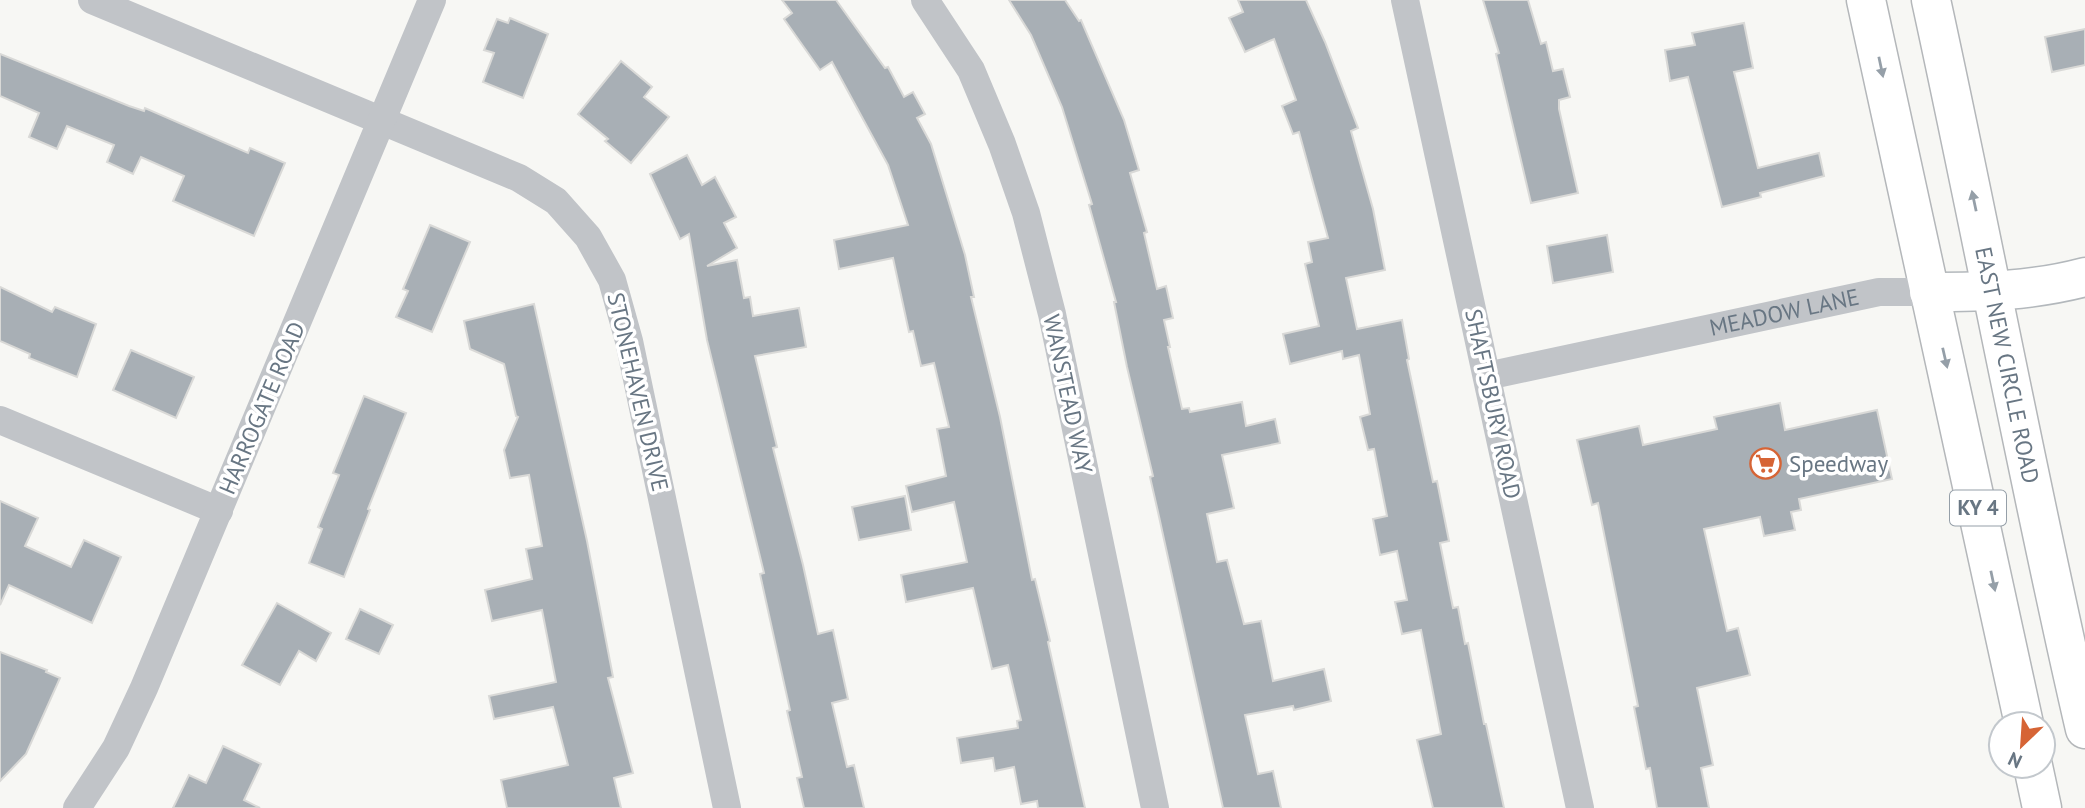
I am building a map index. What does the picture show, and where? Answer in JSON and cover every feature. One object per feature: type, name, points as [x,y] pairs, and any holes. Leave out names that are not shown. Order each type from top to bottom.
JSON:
[{"type":"main road","name":"KY 4","points":[[1866,0],[2021,710]]},
{"type":"main road","name":"EAST NEW CIRCLE ROAD","points":[[1931,0],[2085,729]]},
{"type":"main road","name":"MEADOW LANE","points":[[1929,292],[1991,292],[2045,287],[2085,277]]},
{"type":"main road","points":[[2036,780],[2042,808]]},
{"type":"street","name":"STONEHAVEN DRIVE","points":[[92,0],[383,119],[519,178],[556,201],[588,237],[612,279],[629,341],[727,808]]},
{"type":"street","name":"HARROGATE ROAD","points":[[77,808],[116,748],[219,511],[432,0]]},
{"type":"street","name":"WANSTEAD WAY","points":[[925,0],[971,70],[1026,213],[1052,314],[1156,808]]},
{"type":"street","name":"SHAFTSBURY ROAD","points":[[1405,0],[1580,808]]},
{"type":"street","name":"MEADOW LANE","points":[[1487,376],[1879,292],[1929,292]]},
{"type":"street","points":[[0,420],[219,511]]},
{"type":"building","points":[[782,0],[836,0],[885,68],[888,67],[904,97],[913,92],[925,114],[917,118],[931,144],[965,255],[974,297],[971,297],[1000,417],[1032,580],[1035,579],[1050,641],[1048,642],[1085,808],[1038,808],[1037,801],[1021,804],[1014,767],[995,771],[993,758],[961,763],[957,738],[1018,728],[1017,721],[1021,720],[1008,665],[992,669],[973,588],[906,602],[901,575],[967,562],[954,502],[912,512],[906,486],[946,476],[937,429],[949,427],[934,363],[921,366],[913,331],[909,332],[893,258],[839,269],[834,240],[908,225],[888,165],[832,62],[820,70],[784,19],[792,13]]},
{"type":"building","points":[[1009,0],[1065,0],[1079,21],[1081,20],[1124,120],[1139,170],[1130,173],[1147,232],[1144,233],[1157,289],[1166,286],[1173,318],[1164,320],[1182,409],[1189,408],[1190,412],[1242,402],[1246,426],[1275,419],[1280,443],[1222,455],[1234,508],[1207,514],[1217,562],[1227,560],[1244,624],[1261,621],[1273,681],[1324,669],[1331,701],[1294,710],[1293,706],[1245,715],[1258,774],[1273,771],[1281,808],[1223,808],[1150,477],[1153,476],[1127,367],[1116,302],[1089,205],[1092,204],[1062,107],[1031,35]]},
{"type":"building","points":[[1238,0],[1306,0],[1358,128],[1351,131],[1373,209],[1385,270],[1346,278],[1357,329],[1402,320],[1409,359],[1407,360],[1433,482],[1437,481],[1449,541],[1440,543],[1453,608],[1458,607],[1465,644],[1468,643],[1504,808],[1433,808],[1417,740],[1441,734],[1421,630],[1402,634],[1395,602],[1407,600],[1397,551],[1380,555],[1373,519],[1387,516],[1374,449],[1368,450],[1360,417],[1370,414],[1359,355],[1343,359],[1342,351],[1290,364],[1283,334],[1319,326],[1305,264],[1312,262],[1308,242],[1328,238],[1299,132],[1293,134],[1282,106],[1296,100],[1274,39],[1245,52],[1229,18],[1243,12]]},
{"type":"building","points":[[1483,0],[1528,0],[1541,44],[1546,42],[1553,71],[1563,69],[1570,97],[1559,100],[1559,109],[1578,193],[1531,203],[1496,54],[1499,53]]},
{"type":"building","points":[[510,18],[548,34],[523,98],[483,82],[494,53],[484,50],[497,19],[508,23]]},
{"type":"building","points":[[1744,23],[1753,68],[1734,72],[1758,168],[1819,153],[1824,176],[1760,193],[1761,197],[1722,207],[1688,77],[1670,81],[1665,50],[1695,45],[1692,33]]},
{"type":"building","points":[[2085,29],[2085,65],[2052,72],[2045,37]]},
{"type":"building","points":[[0,54],[129,106],[144,111],[145,108],[248,153],[250,148],[285,163],[254,236],[173,201],[184,176],[141,157],[133,174],[107,162],[114,145],[67,126],[57,149],[29,137],[39,113],[0,96]]},
{"type":"building","points":[[621,61],[652,87],[644,97],[669,117],[631,163],[578,114]]},
{"type":"building","points":[[687,155],[702,185],[715,177],[736,217],[724,223],[737,248],[707,266],[737,260],[744,298],[750,297],[753,316],[799,308],[806,347],[755,356],[777,447],[773,448],[818,634],[833,630],[848,699],[832,703],[847,767],[854,765],[864,808],[804,808],[797,778],[802,777],[787,711],[790,710],[760,574],[764,573],[707,340],[689,234],[680,239],[650,174]]},
{"type":"building","points":[[430,225],[470,242],[432,332],[396,317],[408,291],[403,289]]},
{"type":"building","points":[[1607,235],[1613,272],[1553,283],[1547,246]]},
{"type":"building","points":[[0,287],[52,312],[55,307],[96,324],[77,377],[29,358],[30,354],[0,341]]},
{"type":"building","points":[[534,304],[587,541],[613,677],[608,678],[633,773],[614,778],[621,808],[507,808],[501,780],[568,765],[553,707],[494,719],[489,696],[556,682],[542,610],[492,621],[485,590],[532,579],[526,549],[542,546],[529,475],[510,478],[504,450],[518,417],[504,364],[470,349],[464,321]]},
{"type":"building","points":[[131,350],[194,377],[176,418],[113,390]]},
{"type":"building","points":[[364,396],[406,413],[344,577],[309,563],[322,529],[318,527],[339,475],[333,473]]},
{"type":"building","points":[[1780,403],[1785,430],[1877,410],[1892,479],[1799,499],[1801,510],[1791,512],[1795,530],[1764,536],[1760,517],[1704,529],[1727,631],[1738,628],[1750,675],[1697,688],[1713,765],[1701,768],[1709,808],[1657,808],[1634,707],[1638,706],[1598,503],[1592,505],[1577,440],[1639,426],[1643,445],[1717,429],[1714,417]]},
{"type":"building","points":[[905,496],[911,530],[859,540],[852,507]]},
{"type":"building","points":[[0,501],[38,518],[25,546],[71,567],[84,540],[121,557],[92,623],[9,585],[0,605]]},
{"type":"building","points":[[277,603],[331,633],[316,661],[299,651],[280,685],[242,665]]},
{"type":"building","points":[[360,609],[393,625],[379,654],[346,639]]},
{"type":"building","points":[[0,652],[47,670],[46,672],[60,678],[26,754],[0,781]]},
{"type":"building","points":[[223,746],[261,764],[244,800],[260,808],[173,808],[189,775],[206,783]]},
{"type":"place","name":"Speedway","points":[[1766,464]]}]
